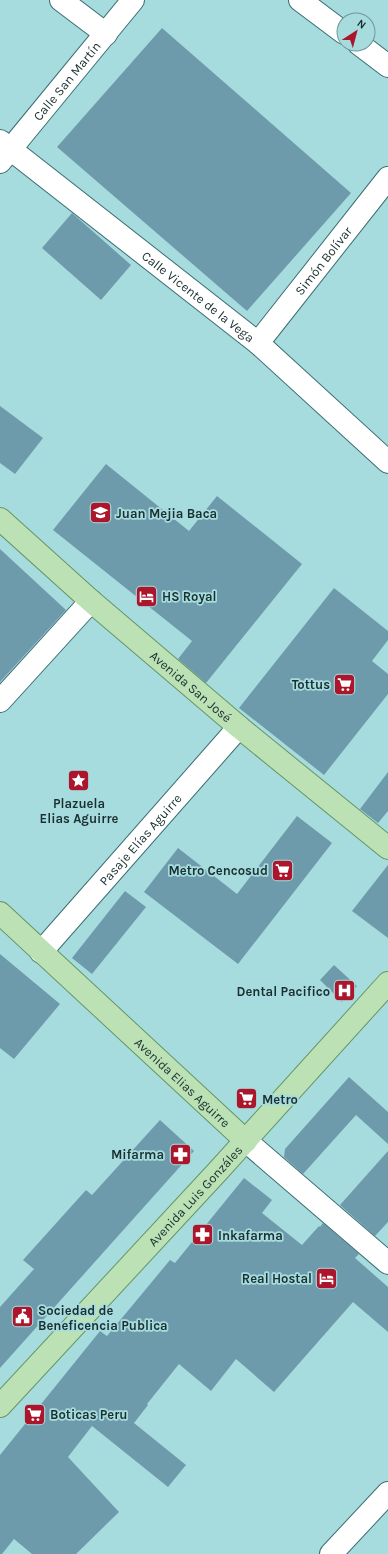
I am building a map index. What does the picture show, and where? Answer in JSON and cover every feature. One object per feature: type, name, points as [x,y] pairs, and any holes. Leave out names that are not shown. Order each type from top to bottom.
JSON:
[{"type":"main road","name":"Avenida San José","points":[[0,519],[91,601],[239,727],[388,848]]},
{"type":"main road","name":"Avenida Elias Aguirre","points":[[0,913],[246,1141]]},
{"type":"main road","name":"Avenida Luis Gonzáles","points":[[0,1406],[246,1141],[388,983]]},
{"type":"street","points":[[61,0],[106,34]]},
{"type":"street","name":"Calle San Martín","points":[[3,150],[106,34],[133,0]]},
{"type":"street","points":[[300,0],[336,27]]},
{"type":"street","points":[[370,52],[388,66]]},
{"type":"street","name":"Calle Vicente de la Vega","points":[[3,150],[258,343],[388,462]]},
{"type":"street","name":"Simón Bolívar","points":[[258,343],[388,178]]},
{"type":"street","points":[[0,701],[91,601]]},
{"type":"street","name":"Pasaje Elías Aguirre","points":[[41,952],[239,727]]},
{"type":"street","name":"Avenida Elias Aguirre","points":[[246,1141],[388,1263]]},
{"type":"street","points":[[331,1554],[388,1493]]},
{"type":"building","points":[[162,28],[351,193],[247,311],[57,147]]},
{"type":"building","points":[[72,213],[131,265],[101,300],[42,248]]},
{"type":"building","points":[[0,406],[43,438],[15,474],[0,463]]},
{"type":"building","points":[[106,464],[189,531],[217,496],[302,564],[206,683],[178,659],[192,641],[53,530]]},
{"type":"building","points":[[0,549],[66,610],[0,682]]},
{"type":"building","name":"Tottus","points":[[334,588],[388,631],[388,640],[372,661],[388,674],[388,694],[324,775],[239,708]]},
{"type":"building","points":[[388,772],[388,811],[378,823],[360,809]]},
{"type":"building","name":"Metro Cencosud","points":[[297,816],[332,843],[238,964],[144,892],[178,848],[237,894]]},
{"type":"building","points":[[388,865],[388,938],[352,911]]},
{"type":"building","points":[[125,891],[146,907],[92,974],[72,958]]},
{"type":"building","points":[[0,954],[60,1004],[14,1059],[0,1048]]},
{"type":"building","points":[[334,965],[357,986],[342,1002],[320,980]]},
{"type":"building","points":[[349,1077],[388,1112],[388,1144],[356,1115],[303,1174],[284,1157],[285,1149]]},
{"type":"building","points":[[160,1120],[194,1151],[0,1368],[0,1307],[34,1269],[23,1260],[86,1190],[92,1195]]},
{"type":"building","points":[[388,1151],[388,1222],[375,1236],[340,1205]]},
{"type":"building","points":[[244,1178],[272,1200],[262,1213],[302,1245],[323,1223],[359,1254],[355,1258],[388,1287],[388,1332],[353,1302],[274,1392],[236,1359],[211,1391],[179,1364],[134,1423],[186,1465],[168,1487],[92,1426],[68,1457],[119,1512],[76,1554],[32,1554],[14,1539],[2,1554],[0,1554],[0,1455],[100,1331],[107,1336],[170,1260],[175,1263]]},
{"type":"place","name":"Juan Mejia Baca","points":[[100,513]]},
{"type":"place","name":"HS Royal","points":[[147,596]]},
{"type":"place","name":"Tottus","points":[[345,684]]},
{"type":"place","name":"Plazuela Elias Aguirre","points":[[79,781]]},
{"type":"place","name":"Metro Cencosud","points":[[283,870]]},
{"type":"place","name":"Dental Pacifico","points":[[345,991]]},
{"type":"place","name":"Metro","points":[[246,1099]]},
{"type":"place","name":"Mifarma","points":[[180,1154]]},
{"type":"place","name":"Inkafarma","points":[[203,1235]]},
{"type":"place","name":"Real Hostal","points":[[327,1278]]},
{"type":"place","name":"Sociedad de Beneficencia Publica","points":[[23,1317]]},
{"type":"place","name":"Boticas Peru","points":[[35,1414]]}]
